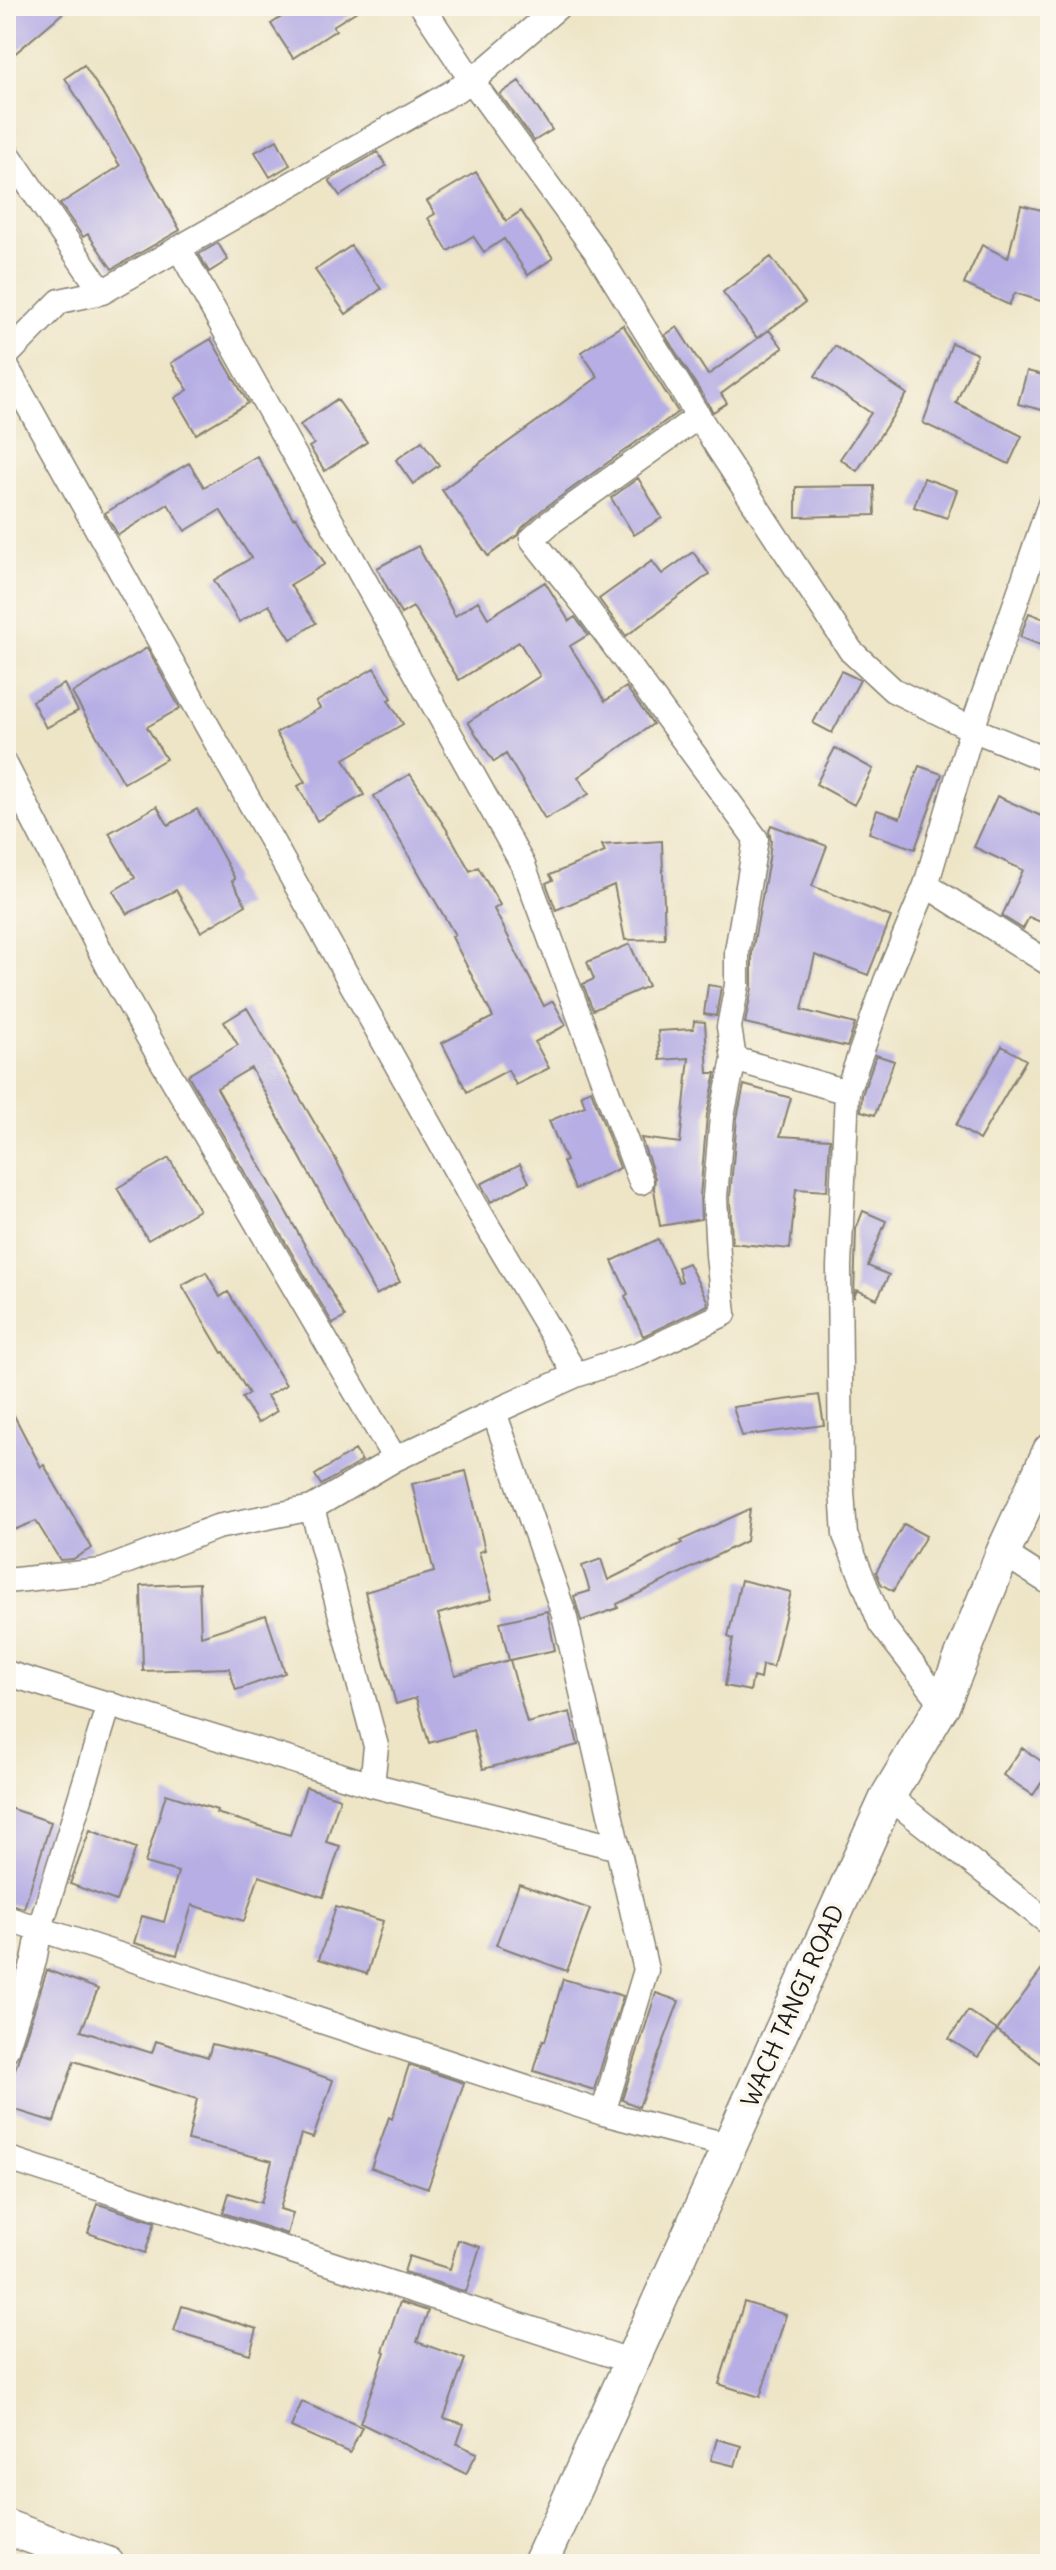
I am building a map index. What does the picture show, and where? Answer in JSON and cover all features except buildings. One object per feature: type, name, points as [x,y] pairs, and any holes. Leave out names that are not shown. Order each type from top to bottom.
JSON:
[{"type":"main road","name":"WACH TANGI ROAD","points":[[540,2564],[888,1796],[943,1704],[1003,1553],[1050,1451]]},
{"type":"main road","points":[[6,2527],[107,2564]]},
{"type":"street","points":[[422,6],[472,81],[598,254],[851,651],[893,690],[972,729],[1050,761]]},
{"type":"street","points":[[6,356],[60,301],[102,292],[472,81],[559,6]]},
{"type":"street","points":[[6,151],[102,292]]},
{"type":"street","points":[[179,248],[523,865],[641,1182]]},
{"type":"street","points":[[6,366],[478,1210],[576,1375]]},
{"type":"street","points":[[6,1581],[102,1571],[217,1527],[312,1508],[395,1459],[494,1412],[576,1375],[639,1354],[724,1314],[715,1197],[722,1116],[734,1059],[729,1027],[737,985],[737,951],[756,839],[586,607],[532,539],[551,522],[699,416]]},
{"type":"street","points":[[943,1704],[881,1624],[845,1535],[841,1476],[839,1267],[847,1092],[886,981],[926,885],[972,729],[1050,504]]},
{"type":"street","points":[[6,766],[130,1005],[395,1459]]},
{"type":"street","points":[[926,885],[1050,964]]},
{"type":"street","points":[[734,1059],[847,1092]]},
{"type":"street","points":[[494,1412],[564,1614],[646,1970],[603,2113]]},
{"type":"street","points":[[312,1508],[376,1746],[372,1785]]},
{"type":"street","points":[[1003,1553],[1050,1583]]},
{"type":"street","points":[[6,1673],[372,1785],[618,1848]]},
{"type":"street","points":[[6,2050],[109,1704]]},
{"type":"street","points":[[888,1796],[1050,1924]]},
{"type":"street","points":[[6,1918],[603,2113],[731,2146]]},
{"type":"street","points":[[6,2158],[630,2361]]}]
